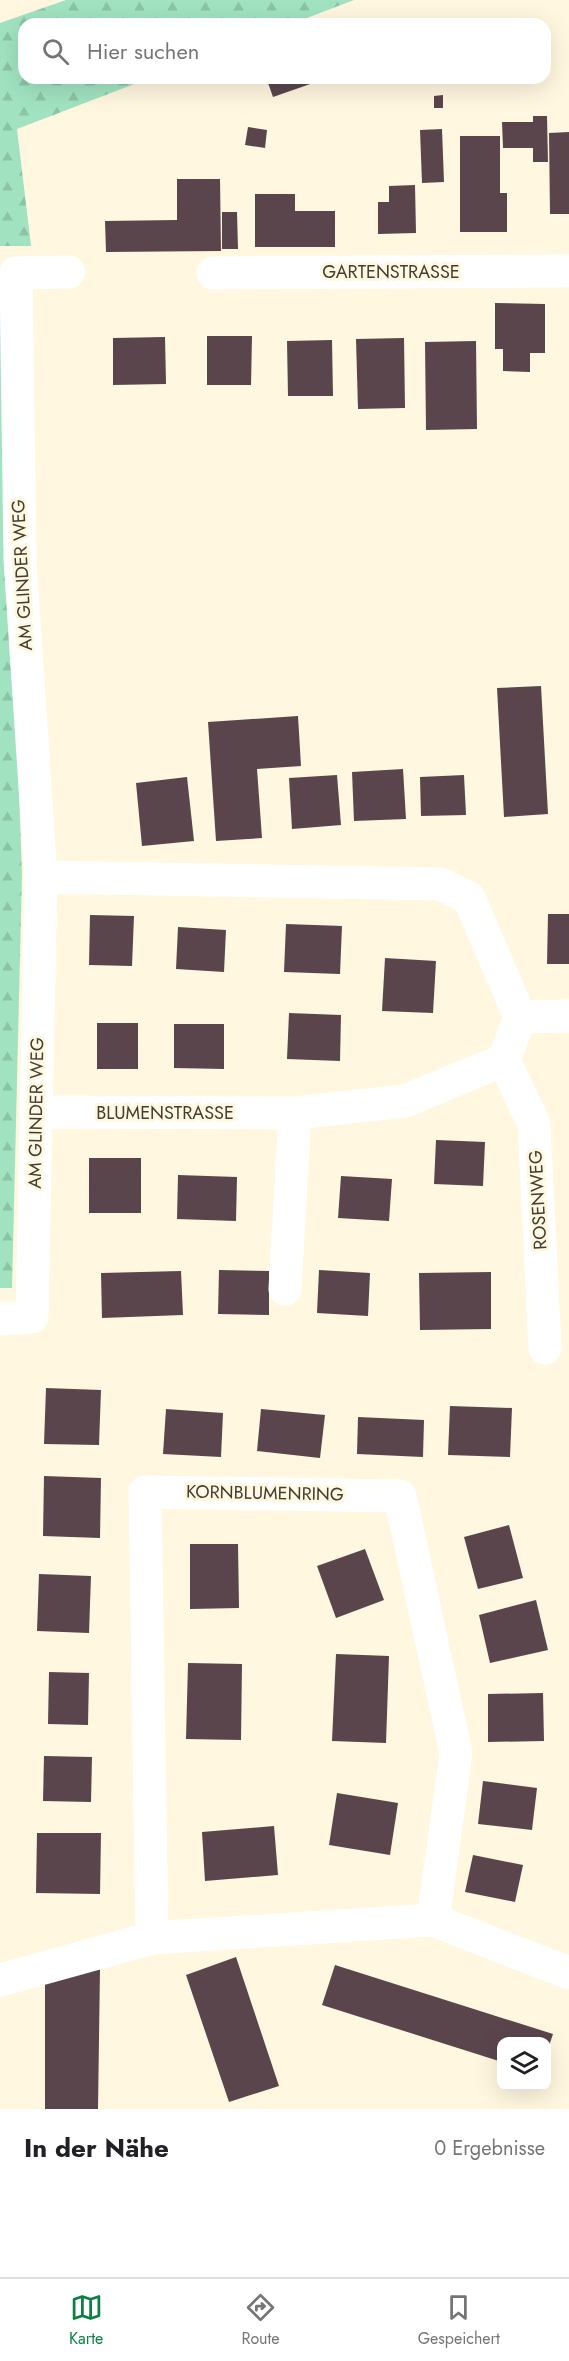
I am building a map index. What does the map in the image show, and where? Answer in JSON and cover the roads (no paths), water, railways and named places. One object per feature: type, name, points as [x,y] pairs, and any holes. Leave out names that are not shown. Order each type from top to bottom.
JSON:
[{"type":"street","name":"GARTENSTRASSE","points":[[213,273],[569,271]]},
{"type":"street","name":"AM GLINDER WEG","points":[[0,1319],[32,1317],[41,877],[20,560],[16,273],[69,272]]},
{"type":"street","points":[[41,877],[440,884],[469,897],[520,1017],[504,1060]]},
{"type":"street","points":[[520,1017],[569,1016]]},
{"type":"street","name":"BLUMENSTRASSE","points":[[36,1112],[295,1113],[405,1101],[504,1060]]},
{"type":"street","name":"ROSENWEG","points":[[504,1060],[534,1124],[545,1348]]},
{"type":"street","points":[[285,1289],[295,1113]]},
{"type":"street","name":"KORNBLUMENRING","points":[[152,1938],[145,1492],[400,1496],[456,1753],[433,1920]]},
{"type":"street","points":[[0,1980],[152,1938],[433,1920],[569,1973]]}]
